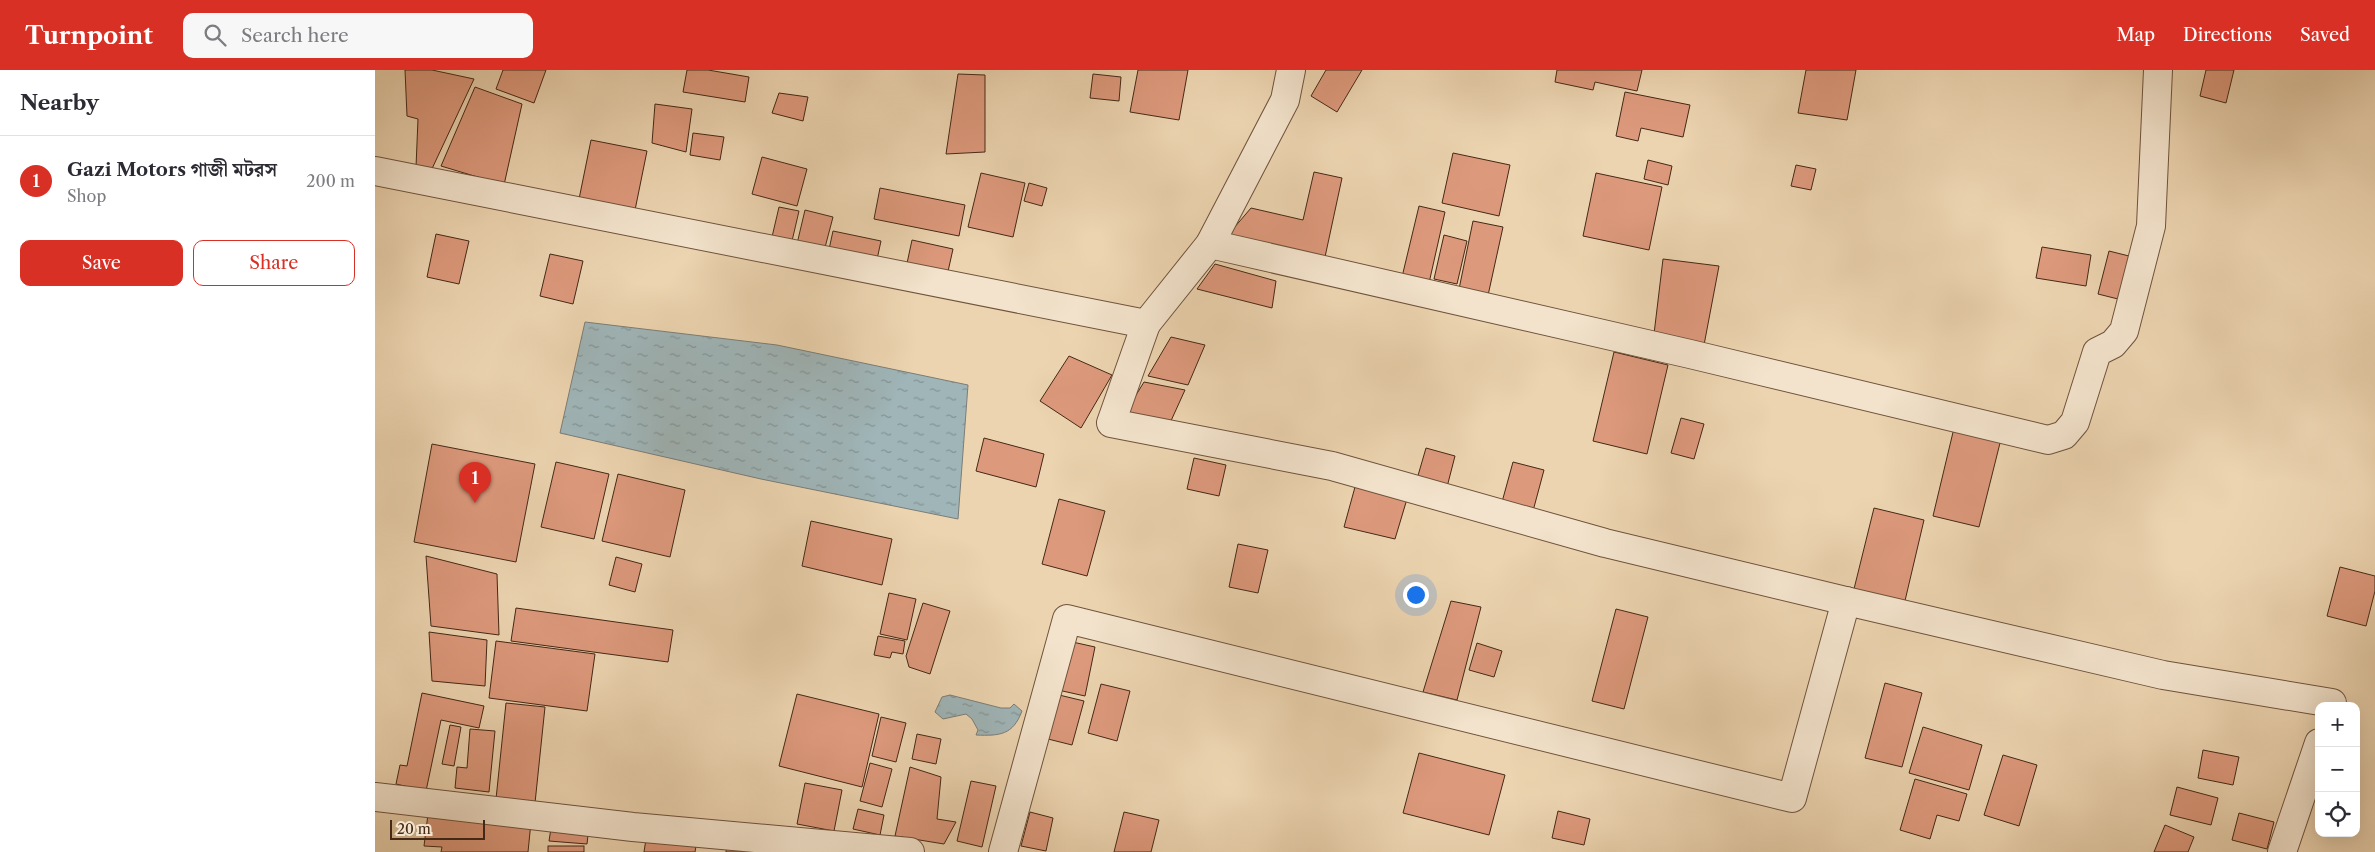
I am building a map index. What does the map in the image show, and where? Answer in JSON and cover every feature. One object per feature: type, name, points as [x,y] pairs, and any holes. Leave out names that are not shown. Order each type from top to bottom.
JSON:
[{"type":"street","points":[[1291,70],[1285,100],[1210,244],[1146,324],[1111,423],[1332,466],[1605,543],[2163,675],[2326,702]]},
{"type":"street","points":[[1210,244],[1690,354],[2048,440],[2063,435],[2075,422],[2097,352],[2113,344],[2124,331],[2151,226],[2158,70]]},
{"type":"street","points":[[375,171],[1146,324]]},
{"type":"street","points":[[1003,852],[1067,619],[1792,798],[1845,601]]},
{"type":"street","points":[[2282,852],[2317,747]]},
{"type":"street","points":[[375,797],[633,826],[910,852]]},
{"type":"water","points":[[585,322],[777,345],[968,385],[958,519],[761,479],[560,433]]},
{"type":"water","points":[[950,695],[1001,708],[1010,708],[1014,704],[1022,711],[1014,725],[1005,732],[992,735],[976,735],[978,730],[972,719],[966,714],[943,719],[935,712],[942,697]]},
{"type":"building","points":[[405,70],[432,70],[474,79],[430,173],[416,167],[418,119],[407,116]]},
{"type":"building","points":[[503,70],[546,70],[534,103],[496,89]]},
{"type":"building","points":[[687,70],[708,70],[749,77],[745,102],[683,92]]},
{"type":"building","points":[[1138,70],[1188,70],[1179,120],[1130,112]]},
{"type":"building","points":[[1326,70],[1362,70],[1337,112],[1311,96]]},
{"type":"building","points":[[1557,70],[1642,70],[1637,91],[1595,82],[1593,90],[1555,82]]},
{"type":"building","points":[[1806,70],[1856,70],[1847,120],[1798,113]]},
{"type":"building","points":[[2206,70],[2234,70],[2226,103],[2200,96]]},
{"type":"building","points":[[958,74],[985,75],[985,152],[946,154]]},
{"type":"building","points":[[1093,74],[1121,77],[1119,101],[1090,98]]},
{"type":"building","points":[[475,87],[522,104],[504,185],[441,166]]},
{"type":"building","points":[[1625,92],[1690,105],[1683,137],[1641,128],[1638,141],[1616,136]]},
{"type":"building","points":[[779,93],[808,97],[803,121],[772,113]]},
{"type":"building","points":[[655,104],[692,109],[686,152],[652,143]]},
{"type":"building","points":[[693,133],[724,137],[720,160],[690,155]]},
{"type":"building","points":[[591,140],[647,151],[633,220],[577,209]]},
{"type":"building","points":[[1453,153],[1510,165],[1499,216],[1442,203]]},
{"type":"building","points":[[762,157],[807,169],[797,206],[752,194]]},
{"type":"building","points":[[1648,160],[1672,166],[1668,185],[1644,179]]},
{"type":"building","points":[[1796,165],[1816,169],[1811,190],[1791,186]]},
{"type":"building","points":[[1314,172],[1342,178],[1325,257],[1227,236],[1251,208],[1303,220]]},
{"type":"building","points":[[981,173],[1025,183],[1013,237],[968,227]]},
{"type":"building","points":[[1596,173],[1662,187],[1649,250],[1583,236]]},
{"type":"building","points":[[1029,183],[1047,188],[1042,206],[1024,201]]},
{"type":"building","points":[[880,188],[965,205],[959,236],[874,219]]},
{"type":"building","points":[[1419,206],[1445,212],[1429,283],[1402,277]]},
{"type":"building","points":[[779,207],[799,211],[792,241],[772,237]]},
{"type":"building","points":[[805,210],[833,217],[823,255],[796,248]]},
{"type":"building","points":[[1473,221],[1503,227],[1487,300],[1458,294]]},
{"type":"building","points":[[833,231],[881,241],[876,264],[828,254]]},
{"type":"building","points":[[436,234],[469,241],[459,284],[427,277]]},
{"type":"building","points":[[1444,235],[1467,241],[1457,284],[1434,279]]},
{"type":"building","points":[[912,240],[953,249],[947,276],[906,268]]},
{"type":"building","points":[[2042,247],[2091,255],[2086,286],[2036,278]]},
{"type":"building","points":[[2109,251],[2137,258],[2126,301],[2098,294]]},
{"type":"building","points":[[550,254],[583,261],[573,304],[540,296]]},
{"type":"building","points":[[1663,259],[1719,266],[1704,345],[1654,334]]},
{"type":"building","points":[[1215,264],[1276,281],[1272,308],[1197,289]]},
{"type":"building","points":[[1171,337],[1205,345],[1188,385],[1148,376]]},
{"type":"building","points":[[1614,352],[1668,365],[1647,454],[1593,441]]},
{"type":"building","points":[[1069,356],[1112,375],[1081,428],[1040,401]]},
{"type":"building","points":[[1144,382],[1185,390],[1170,423],[1125,413]]},
{"type":"building","points":[[1681,418],[1704,424],[1694,459],[1671,453]]},
{"type":"building","points":[[1954,428],[2001,439],[1979,527],[1933,516]]},
{"type":"building","points":[[984,438],[1044,454],[1036,487],[976,471]]},
{"type":"building","points":[[432,444],[535,464],[516,562],[414,542]]},
{"type":"building","points":[[1426,448],[1455,456],[1447,487],[1417,479]]},
{"type":"building","points":[[1194,458],[1226,465],[1219,496],[1187,489]]},
{"type":"building","points":[[556,462],[609,474],[594,539],[541,527]]},
{"type":"building","points":[[1513,462],[1544,470],[1533,511],[1502,502]]},
{"type":"building","points":[[618,474],[685,490],[670,557],[602,541]]},
{"type":"building","points":[[1355,487],[1407,499],[1395,539],[1344,527]]},
{"type":"building","points":[[1059,499],[1105,511],[1087,576],[1042,564]]},
{"type":"building","points":[[1874,508],[1924,520],[1904,605],[1853,593]]},
{"type":"building","points":[[811,521],[892,539],[882,585],[802,566]]},
{"type":"building","points":[[1238,544],[1268,550],[1258,593],[1229,587]]},
{"type":"building","points":[[426,556],[497,574],[499,635],[431,626]]},
{"type":"building","points":[[616,557],[642,564],[635,592],[609,585]]},
{"type":"building","points":[[2340,567],[2375,576],[2375,591],[2366,626],[2327,616]]},
{"type":"building","points":[[889,593],[916,599],[907,640],[880,634]]},
{"type":"building","points":[[1451,601],[1481,607],[1457,700],[1423,692]]},
{"type":"building","points":[[923,603],[950,611],[930,674],[909,667],[906,656]]},
{"type":"building","points":[[516,608],[673,630],[668,662],[511,641]]},
{"type":"building","points":[[1616,609],[1648,617],[1624,709],[1592,701]]},
{"type":"building","points":[[429,632],[487,640],[485,686],[432,681]]},
{"type":"building","points":[[878,636],[905,641],[903,654],[892,652],[890,658],[874,655]]},
{"type":"building","points":[[496,641],[595,654],[587,711],[489,698]]},
{"type":"building","points":[[1068,641],[1095,647],[1085,696],[1058,690]]},
{"type":"building","points":[[1477,643],[1502,651],[1494,677],[1469,670]]},
{"type":"building","points":[[1885,683],[1922,693],[1902,767],[1865,758]]},
{"type":"building","points":[[1101,684],[1130,691],[1117,741],[1088,733]]},
{"type":"building","points":[[422,693],[484,706],[479,728],[441,720],[426,791],[396,784],[400,765],[407,766]]},
{"type":"building","points":[[797,694],[879,714],[862,787],[779,766]]},
{"type":"building","points":[[1055,694],[1084,701],[1072,745],[1044,738]]},
{"type":"building","points":[[506,703],[545,707],[535,803],[496,799]]},
{"type":"building","points":[[881,717],[906,723],[896,762],[872,756]]},
{"type":"building","points":[[450,725],[461,727],[454,766],[442,764]]},
{"type":"building","points":[[1923,727],[1982,745],[1969,790],[1909,773]]},
{"type":"building","points":[[470,729],[495,731],[489,792],[455,788],[457,767],[467,768]]},
{"type":"building","points":[[917,734],[941,739],[936,764],[912,759]]},
{"type":"building","points":[[2203,750],[2239,757],[2233,785],[2198,778]]},
{"type":"building","points":[[1419,753],[1505,775],[1489,835],[1403,813]]},
{"type":"building","points":[[2003,755],[2037,765],[2019,826],[1984,815]]},
{"type":"building","points":[[870,763],[892,769],[882,807],[860,801]]},
{"type":"building","points":[[910,767],[941,777],[937,819],[956,822],[944,844],[895,836]]},
{"type":"building","points":[[1915,779],[1967,794],[1959,821],[1937,815],[1930,839],[1900,830]]},
{"type":"building","points":[[971,781],[996,786],[982,847],[957,841]]},
{"type":"building","points":[[805,783],[842,790],[834,831],[797,824]]},
{"type":"building","points":[[2177,787],[2218,798],[2211,825],[2170,815]]},
{"type":"building","points":[[858,809],[884,815],[880,835],[853,829]]},
{"type":"building","points":[[1558,811],[1590,819],[1584,845],[1552,838]]},
{"type":"building","points":[[1030,812],[1053,818],[1046,851],[1021,846]]},
{"type":"building","points":[[1124,812],[1159,820],[1151,852],[1114,852]]},
{"type":"building","points":[[2239,813],[2274,822],[2267,849],[2232,840]]},
{"type":"building","points":[[428,814],[531,822],[528,852],[441,852],[442,847],[424,846]]},
{"type":"building","points":[[552,822],[589,826],[587,844],[549,841]]},
{"type":"building","points":[[2165,825],[2194,837],[2188,852],[2154,852]]},
{"type":"building","points":[[646,839],[696,846],[695,852],[644,852]]},
{"type":"building","points":[[727,844],[774,852],[726,852]]},
{"type":"building","points":[[548,846],[584,846],[584,852],[548,852]]},
{"type":"place","name":"Gazi Motors গাজী মটরস","points":[[475,503]]}]
